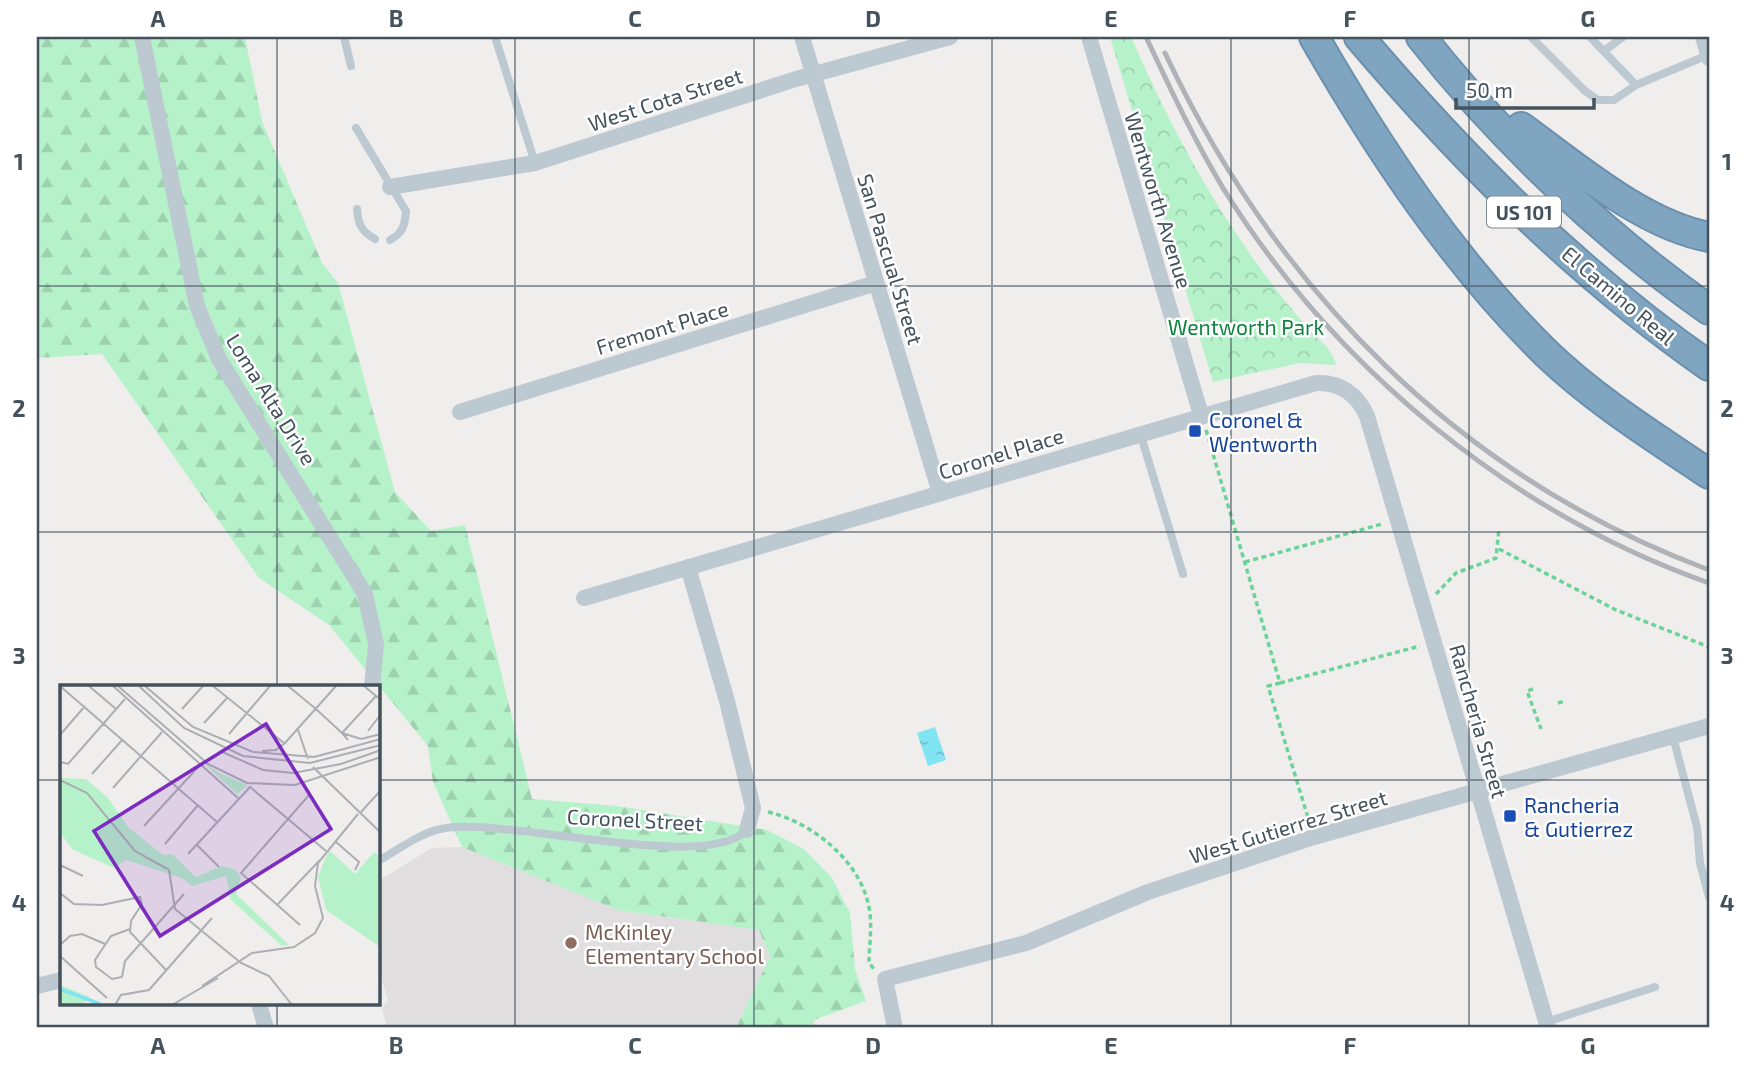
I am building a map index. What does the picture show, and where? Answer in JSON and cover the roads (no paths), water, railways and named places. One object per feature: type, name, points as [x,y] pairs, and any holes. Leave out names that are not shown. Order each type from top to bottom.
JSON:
[{"type":"highway","points":[[1314,37],[1364,121],[1420,203],[1514,319],[1548,355],[1618,411],[1709,474]]},
{"type":"highway","name":"El Camino Real","points":[[1359,37],[1436,127],[1568,253],[1637,313],[1709,366]]},
{"type":"highway","name":"El Camino Real","points":[[1421,37],[1456,81],[1586,210],[1656,270],[1709,310]]},
{"type":"highway","points":[[1456,81],[1641,210],[1679,230],[1709,237]]},
{"type":"street","name":"Loma Alta Drive","points":[[142,37],[197,306],[219,359],[365,594],[376,644],[372,685]]},
{"type":"street","name":"San Pascual Street","points":[[802,37],[940,493]]},
{"type":"street","name":"West Cota Street","points":[[390,187],[535,163],[813,75],[950,37]]},
{"type":"street","name":"Wentworth Avenue","points":[[1089,37],[1201,415]]},
{"type":"street","points":[[1703,37],[1709,57]]},
{"type":"street","name":"Fremont Place","points":[[460,412],[876,283]]},
{"type":"street","name":"Coronel Place","points":[[584,598],[1316,383],[1336,384],[1345,388],[1363,406],[1382,466]]},
{"type":"street","name":"Rancheria Street","points":[[1382,466],[1547,1025]]},
{"type":"street","name":"Coronel Street","points":[[688,567],[727,701],[753,808],[747,830]]},
{"type":"street","name":"West Gutierrez Street","points":[[895,1028],[885,979],[1026,943],[1148,892],[1314,837],[1709,726]]},
{"type":"street","points":[[37,986],[60,980]]},
{"type":"street","points":[[260,1006],[266,1028]]},
{"type":"lane","points":[[344,37],[351,66]]},
{"type":"lane","points":[[495,37],[535,163]]},
{"type":"lane","points":[[1531,37],[1585,91],[1598,100],[1614,100],[1636,85],[1709,57]]},
{"type":"lane","points":[[1590,37],[1636,85]]},
{"type":"lane","points":[[1604,51],[1623,37]]},
{"type":"lane","points":[[356,128],[406,211],[405,224],[399,236],[390,240]]},
{"type":"lane","points":[[357,209],[358,223],[364,232],[375,239]]},
{"type":"lane","points":[[1140,433],[1183,574]]},
{"type":"lane","points":[[1673,737],[1697,827],[1700,863],[1709,897]]},
{"type":"lane","name":"Coronel Street","points":[[380,860],[445,828],[504,827],[576,839],[672,845],[721,845],[747,830]]},
{"type":"lane","points":[[1547,1025],[1655,987]]},
{"type":"water","points":[[935,727],[946,760],[928,766],[917,733]]},
{"type":"railway","points":[[1146,37],[1192,133],[1223,188],[1268,253],[1318,315],[1373,373],[1433,426],[1497,474],[1565,517],[1636,553],[1709,583]]},
{"type":"railway","points":[[1165,53],[1210,140],[1262,221],[1321,297],[1386,366],[1457,428],[1535,483],[1619,531],[1709,570]]},
{"type":"place","name":"Coronel & Wentworth","points":[[1195,431]]},
{"type":"place","name":"Rancheria & Gutierrez","points":[[1510,816]]},
{"type":"place","name":"McKinley Elementary School","points":[[571,943]]},
{"type":"park label","name":"Wentworth Park","points":[[1246,326]]}]
